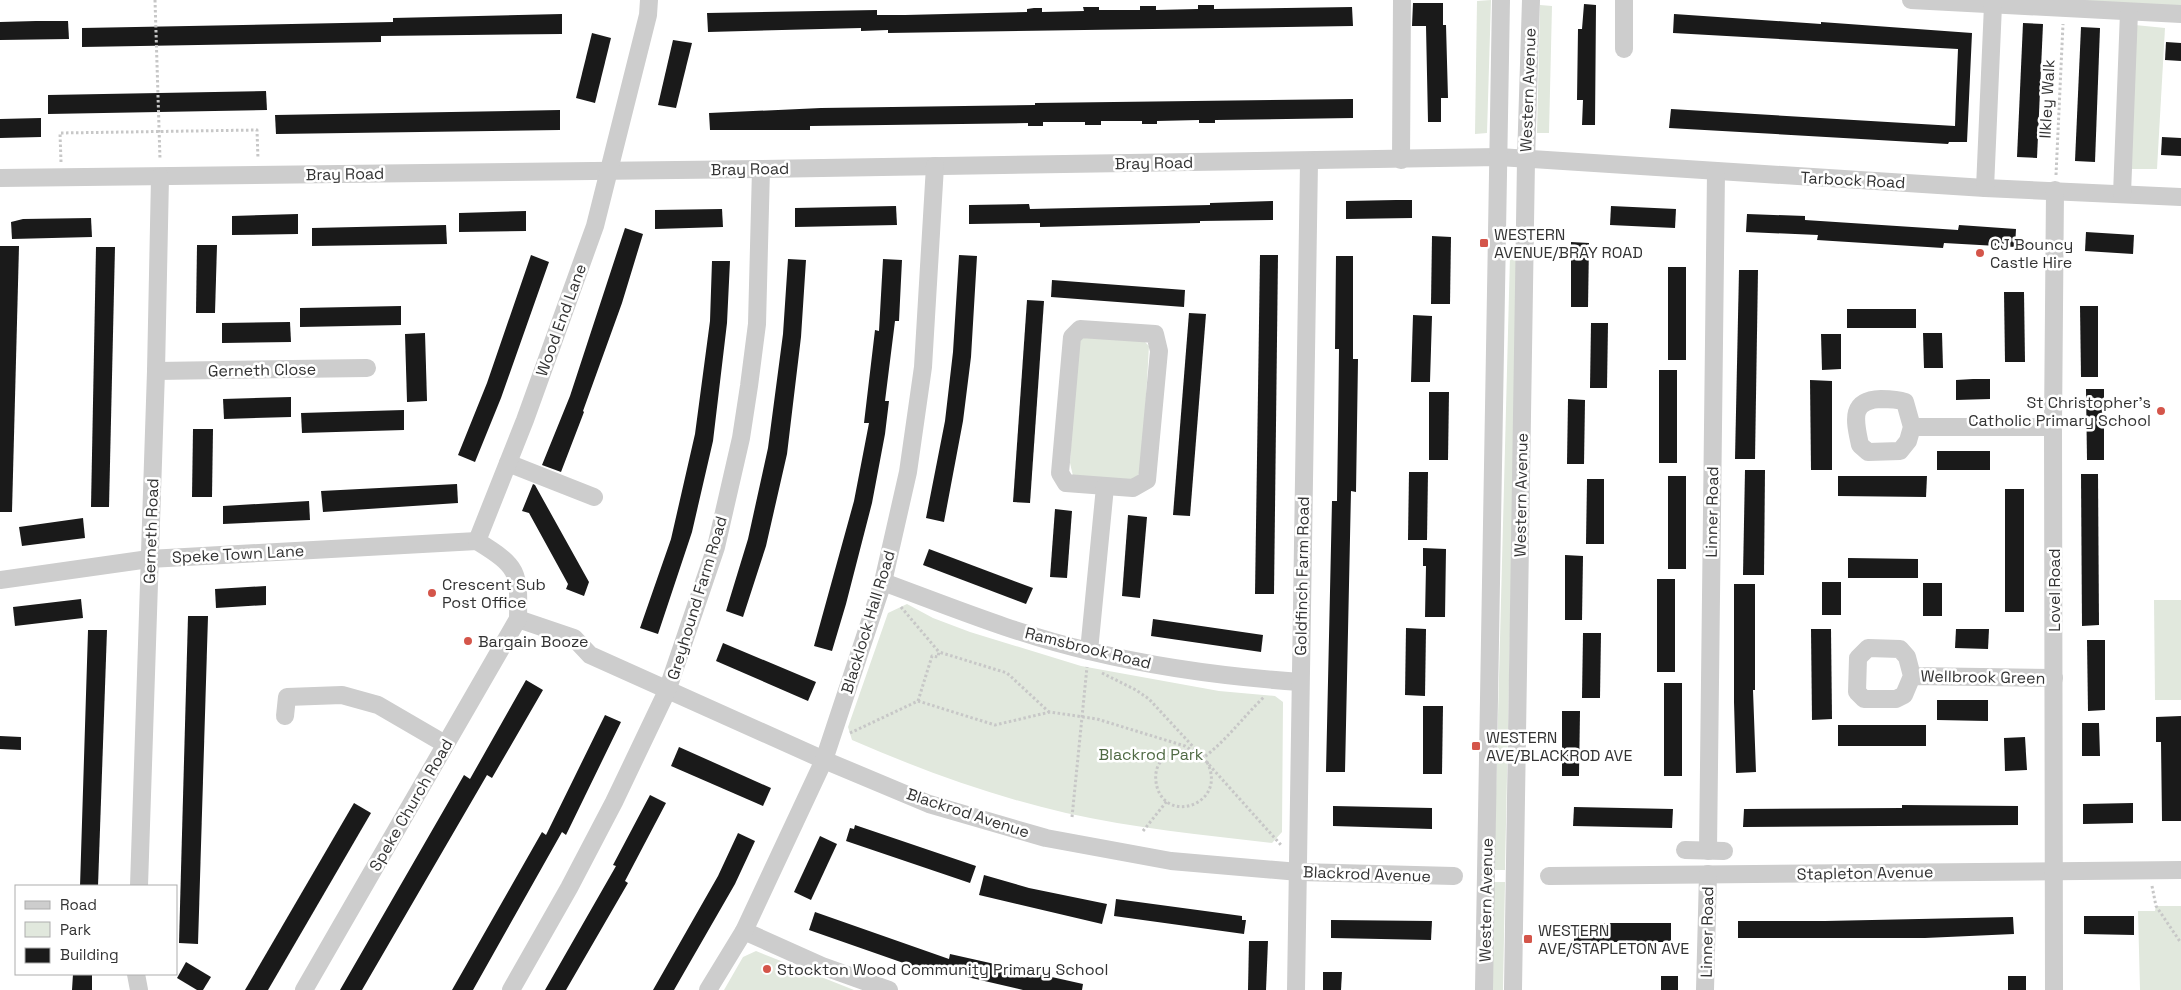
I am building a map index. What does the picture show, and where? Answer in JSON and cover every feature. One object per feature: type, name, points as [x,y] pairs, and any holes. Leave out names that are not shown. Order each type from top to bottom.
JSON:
[{"type":"street","name":"Wood End Lane","points":[[477,541],[508,463],[595,226],[648,15],[649,0]]},
{"type":"street","points":[[1401,160],[1402,0]]},
{"type":"street","name":"Western Avenue","points":[[1484,990],[1501,0]]},
{"type":"street","name":"Western Avenue","points":[[1513,990],[1526,160],[1532,0]]},
{"type":"street","points":[[1624,0],[1624,49]]},
{"type":"street","points":[[1911,0],[2181,14]]},
{"type":"street","points":[[1986,188],[1993,5]]},
{"type":"street","points":[[2122,194],[2129,12]]},
{"type":"street","name":"Bray Road","points":[[0,178],[608,172],[1309,162],[1499,157],[1526,160]]},
{"type":"street","name":"Tarbock Road","points":[[1526,160],[1986,188],[2181,197]]},
{"type":"street","name":"Goldfinch Farm Road","points":[[1296,990],[1309,162]]},
{"type":"street","name":"Blacklock Hall Road","points":[[708,990],[744,931],[824,760],[883,582],[908,472],[923,367],[935,166]]},
{"type":"street","name":"Greyhound Farm Road","points":[[511,990],[610,811],[668,691],[716,547],[741,438],[757,324],[761,169]]},
{"type":"street","name":"Linner Road","points":[[1685,850],[1716,851],[1716,172]]},
{"type":"street","name":"Gerneth Road","points":[[138,885],[156,371],[160,176]]},
{"type":"street","name":"Lovel Road","points":[[2054,990],[2056,871],[2053,426],[2056,190]]},
{"type":"street","points":[[1080,329],[1155,334],[1159,351],[1147,480],[1133,488],[1105,487],[1066,483],[1060,473],[1072,336],[1080,329]]},
{"type":"street","name":"Gerneth Close","points":[[156,371],[367,368]]},
{"type":"street","points":[[1912,427],[2053,426]]},
{"type":"street","points":[[508,463],[594,497]]},
{"type":"street","points":[[1088,660],[1105,487]]},
{"type":"street","points":[[477,541],[501,556],[513,568],[519,585],[518,619]]},
{"type":"street","name":"Speke Town Lane","points":[[0,580],[150,559],[477,541]]},
{"type":"street","name":"Ramsbrook Road","points":[[883,582],[1029,634],[1088,660],[1197,673],[1300,682]]},
{"type":"street","name":"Blackrod Avenue","points":[[518,619],[574,638],[590,655],[824,760],[929,804],[1046,838],[1172,861],[1299,872],[1454,876]]},
{"type":"street","name":"Speke Church Road","points":[[304,990],[518,619]]},
{"type":"street","name":"Wellbrook Green","points":[[1912,676],[2054,678]]},
{"type":"street","points":[[285,716],[287,697],[342,695],[378,705],[445,744]]},
{"type":"street","name":"Stapleton Avenue","points":[[1548,876],[2181,870]]},
{"type":"street","name":"Linner Road","points":[[1705,990],[1708,874]]},
{"type":"street","points":[[744,931],[822,966],[889,990]]},
{"type":"street","points":[[136,975],[140,990]]},
{"type":"path","points":[[155,0],[160,176]]},
{"type":"path","name":"Ilkley Walk","points":[[2056,190],[2064,8]]},
{"type":"path","points":[[61,178],[60,133],[159,130],[257,130],[258,175]]},
{"type":"path","points":[[900,606],[939,652],[1007,673],[1050,712]]},
{"type":"path","points":[[918,701],[932,656],[938,657],[939,652]]},
{"type":"path","points":[[1072,817],[1088,660],[1149,699],[1281,845]]},
{"type":"path","points":[[1203,758],[1219,746],[1267,692]]},
{"type":"path","points":[[843,736],[918,701],[995,725],[1050,712],[1096,719],[1185,746],[1203,758]]},
{"type":"path","points":[[1196,753],[1188,750],[1171,753],[1159,764],[1155,781],[1158,790],[1167,801],[1176,806],[1185,807],[1201,801],[1207,794],[1212,778],[1207,762]]},
{"type":"path","points":[[1143,831],[1167,801]]},
{"type":"path","points":[[2152,871],[2152,893],[2156,906],[2181,943]]},
{"type":"green space","points":[[1491,0],[1487,133],[1475,134],[1477,1]]},
{"type":"green space","points":[[2005,0],[2181,0],[2181,8]]},
{"type":"green space","points":[[1540,5],[1552,6],[1549,133],[1537,133]]},
{"type":"green space","points":[[2135,25],[2165,28],[2157,169],[2128,169]]},
{"type":"green space","points":[[1510,255],[1518,255],[1505,870],[1494,870]]},
{"type":"green space","points":[[1084,336],[1142,339],[1149,346],[1142,468],[1137,477],[1126,482],[1073,476],[1070,463],[1077,344]]},
{"type":"green space","points":[[2154,600],[2181,600],[2181,700],[2155,700]]},
{"type":"green space","name":"Blackrod Park","points":[[907,604],[933,618],[970,632],[1081,666],[1219,691],[1275,696],[1283,702],[1282,832],[1272,843],[1143,827],[1066,813],[1011,799],[957,781],[904,762],[852,740],[848,727],[888,613]]},
{"type":"green space","points":[[1494,882],[1505,882],[1503,990],[1492,990]]},
{"type":"green space","points":[[2156,906],[2181,906],[2181,990],[2140,990],[2138,911],[2155,911]]},
{"type":"green space","name":"Stockton Wood Community Primary School","points":[[756,951],[854,990],[724,990],[743,957]]},
{"type":"building","points":[[1413,3],[1443,3],[1443,25],[1446,25],[1448,98],[1441,98],[1441,122],[1428,122],[1426,26],[1412,26]]},
{"type":"building","points":[[1584,4],[1596,5],[1595,125],[1582,125],[1583,100],[1577,100],[1578,29],[1582,29]]},
{"type":"building","points":[[1198,5],[1214,5],[1214,9],[1352,7],[1353,26],[888,33],[888,30],[861,31],[861,28],[708,32],[707,13],[877,10],[877,15],[905,15],[1027,12],[1027,9],[1034,8],[1042,8],[1042,12],[1084,11],[1083,7],[1099,7],[1099,10],[1140,10],[1140,6],[1156,6],[1156,10],[1198,9]]},
{"type":"building","points":[[562,14],[562,34],[381,36],[381,42],[82,47],[82,28],[393,22],[393,18]]},
{"type":"building","points":[[1674,14],[1972,33],[1967,142],[1949,142],[1948,144],[1669,128],[1671,109],[1955,126],[1958,49],[1673,33]]},
{"type":"building","points":[[68,21],[69,39],[0,40],[0,22]]},
{"type":"building","points":[[2023,23],[2043,24],[2037,158],[2017,157]]},
{"type":"building","points":[[2081,27],[2100,28],[2095,162],[2075,161]]},
{"type":"building","points":[[592,33],[611,38],[595,103],[576,98]]},
{"type":"building","points":[[673,40],[692,43],[676,108],[658,105]]},
{"type":"building","points":[[2166,42],[2181,43],[2181,61],[2165,60]]},
{"type":"building","points":[[266,91],[267,110],[48,114],[48,95]]},
{"type":"building","points":[[1353,99],[1353,118],[1215,120],[1215,123],[1199,123],[1199,120],[1157,121],[1157,124],[1142,124],[1142,121],[1101,121],[1101,125],[1085,125],[1085,122],[1043,122],[1043,126],[1028,126],[1028,123],[810,126],[810,130],[710,130],[709,113],[821,108],[1035,105],[1035,103]]},
{"type":"building","points":[[560,110],[560,130],[276,134],[275,115]]},
{"type":"building","points":[[41,118],[41,137],[0,138],[0,119]]},
{"type":"building","points":[[2162,137],[2181,138],[2181,156],[2161,155]]},
{"type":"building","points":[[1412,200],[1412,218],[1346,219],[1346,201]]},
{"type":"building","points":[[1273,201],[1273,220],[1040,227],[1040,223],[969,224],[969,205],[1029,204],[1030,209],[1210,205],[1210,203]]},
{"type":"building","points":[[896,206],[897,225],[795,227],[795,208]]},
{"type":"building","points":[[1611,206],[1676,209],[1675,228],[1610,225]]},
{"type":"building","points":[[722,209],[723,227],[655,229],[655,210]]},
{"type":"building","points":[[526,211],[526,231],[459,232],[459,213]]},
{"type":"building","points":[[298,214],[298,234],[232,235],[232,216]]},
{"type":"building","points":[[1747,214],[1805,216],[1805,220],[1958,230],[1959,225],[2016,229],[2015,247],[1944,243],[1943,248],[1817,240],[1818,235],[1746,232]]},
{"type":"building","points":[[91,218],[92,237],[12,239],[11,222],[23,219]]},
{"type":"building","points":[[446,225],[447,244],[312,246],[312,228]]},
{"type":"building","points":[[625,228],[643,234],[622,303],[561,472],[542,465],[570,396]]},
{"type":"building","points":[[2086,232],[2134,235],[2133,254],[2085,251]]},
{"type":"building","points":[[1432,236],[1451,237],[1450,304],[1431,304]]},
{"type":"building","points":[[1571,242],[1589,243],[1588,307],[1571,307]]},
{"type":"building","points":[[197,245],[217,245],[215,313],[196,313]]},
{"type":"building","points":[[0,246],[19,246],[12,512],[0,512]]},
{"type":"building","points":[[96,247],[115,247],[109,507],[91,507]]},
{"type":"building","points":[[531,255],[549,262],[501,398],[475,462],[458,455],[487,383]]},
{"type":"building","points":[[959,255],[977,256],[971,357],[963,421],[944,522],[926,518],[945,421],[953,352]]},
{"type":"building","points":[[1260,255],[1278,255],[1274,594],[1255,594]]},
{"type":"building","points":[[1336,256],[1353,256],[1353,359],[1358,359],[1356,492],[1351,491],[1345,772],[1326,772],[1332,501],[1337,501],[1339,349],[1335,349]]},
{"type":"building","points":[[788,259],[806,260],[801,337],[787,454],[766,546],[743,617],[726,611],[748,539],[768,448],[783,334]]},
{"type":"building","points":[[883,259],[902,260],[899,321],[895,321],[885,401],[889,401],[885,434],[872,503],[832,651],[814,646],[854,501],[869,423],[864,423],[875,330],[879,331]]},
{"type":"building","points":[[712,261],[730,261],[727,323],[713,441],[692,532],[658,634],[640,628],[671,539],[695,434],[710,321]]},
{"type":"building","points":[[1668,267],[1686,267],[1686,360],[1668,360]]},
{"type":"building","points":[[1739,270],[1758,270],[1755,459],[1735,459]]},
{"type":"building","points":[[1052,280],[1185,290],[1184,307],[1051,297]]},
{"type":"building","points":[[2004,292],[2024,292],[2025,362],[2005,362]]},
{"type":"building","points":[[1027,300],[1044,301],[1030,503],[1013,502]]},
{"type":"building","points":[[401,306],[401,325],[300,327],[300,308]]},
{"type":"building","points":[[2080,306],[2098,306],[2098,377],[2081,377]]},
{"type":"building","points":[[1847,309],[1916,309],[1916,328],[1847,328]]},
{"type":"building","points":[[1189,313],[1206,314],[1190,516],[1173,515]]},
{"type":"building","points":[[1413,315],[1432,316],[1430,382],[1411,382]]},
{"type":"building","points":[[290,322],[291,342],[222,343],[222,323]]},
{"type":"building","points":[[1591,323],[1608,323],[1607,388],[1590,388]]},
{"type":"building","points":[[425,333],[427,401],[407,402],[405,334]]},
{"type":"building","points":[[1923,333],[1942,333],[1943,368],[1924,368]]},
{"type":"building","points":[[1821,334],[1841,334],[1841,369],[1822,370]]},
{"type":"building","points":[[1659,370],[1677,370],[1677,463],[1659,463]]},
{"type":"building","points":[[1990,379],[1990,399],[1956,400],[1956,380]]},
{"type":"building","points":[[1810,380],[1832,381],[1832,470],[1811,470]]},
{"type":"building","points":[[2086,389],[2104,389],[2104,460],[2087,460]]},
{"type":"building","points":[[1429,392],[1449,392],[1448,460],[1429,460]]},
{"type":"building","points":[[291,397],[291,417],[224,419],[223,399]]},
{"type":"building","points":[[1568,399],[1585,400],[1584,464],[1567,464]]},
{"type":"building","points":[[404,410],[404,430],[302,433],[301,413]]},
{"type":"building","points":[[193,429],[213,429],[212,497],[192,497]]},
{"type":"building","points":[[1937,451],[1990,451],[1990,470],[1937,470]]},
{"type":"building","points":[[1745,470],[1765,470],[1764,575],[1743,575]]},
{"type":"building","points":[[1409,472],[1428,472],[1427,540],[1408,540]]},
{"type":"building","points":[[2081,474],[2098,474],[2099,625],[2082,626]]},
{"type":"building","points":[[1668,476],[1686,476],[1686,569],[1668,569]]},
{"type":"building","points":[[1838,476],[1927,476],[1926,497],[1838,496]]},
{"type":"building","points":[[1587,479],[1604,479],[1604,544],[1586,544]]},
{"type":"building","points":[[457,484],[458,503],[323,512],[321,491]]},
{"type":"building","points":[[533,484],[589,582],[584,596],[566,589],[568,584],[529,513],[522,511]]},
{"type":"building","points":[[2005,489],[2024,489],[2024,612],[2005,612]]},
{"type":"building","points":[[309,501],[310,520],[223,524],[223,506]]},
{"type":"building","points":[[1055,509],[1072,511],[1067,578],[1050,577]]},
{"type":"building","points":[[1128,515],[1147,517],[1140,598],[1122,596]]},
{"type":"building","points":[[83,518],[85,538],[22,546],[19,527]]},
{"type":"building","points":[[1423,548],[1446,549],[1445,617],[1425,617],[1426,566],[1423,566]]},
{"type":"building","points":[[929,549],[1033,588],[1026,604],[923,565]]},
{"type":"building","points":[[1565,555],[1583,556],[1582,620],[1565,620]]},
{"type":"building","points":[[1848,558],[1918,559],[1918,578],[1848,578]]},
{"type":"building","points":[[1657,579],[1675,579],[1675,672],[1657,672]]},
{"type":"building","points":[[1822,582],[1841,582],[1841,615],[1822,615]]},
{"type":"building","points":[[1923,583],[1942,583],[1942,616],[1923,616]]},
{"type":"building","points":[[1734,584],[1755,584],[1755,690],[1753,690],[1756,772],[1736,773]]},
{"type":"building","points":[[266,586],[266,605],[216,608],[215,589]]},
{"type":"building","points":[[81,599],[83,618],[15,626],[13,607]]},
{"type":"building","points":[[188,616],[208,616],[198,944],[179,943]]},
{"type":"building","points":[[1153,619],[1263,635],[1261,652],[1151,636]]},
{"type":"building","points":[[1406,628],[1426,629],[1425,696],[1405,695]]},
{"type":"building","points":[[1811,629],[1831,629],[1832,719],[1812,720]]},
{"type":"building","points":[[1956,629],[1989,629],[1988,649],[1955,648]]},
{"type":"building","points":[[88,630],[107,630],[98,885],[80,885]]},
{"type":"building","points":[[1583,633],[1601,633],[1600,698],[1582,698]]},
{"type":"building","points":[[2087,640],[2105,640],[2105,710],[2088,711]]},
{"type":"building","points":[[723,643],[816,682],[808,701],[716,661]]},
{"type":"building","points":[[526,680],[543,690],[492,778],[487,775],[362,990],[340,990],[464,775],[470,779]]},
{"type":"building","points":[[1664,683],[1682,683],[1682,776],[1664,776]]},
{"type":"building","points":[[1937,700],[1988,700],[1988,721],[1937,720]]},
{"type":"building","points":[[1423,706],[1443,706],[1442,774],[1423,774]]},
{"type":"building","points":[[1562,711],[1580,711],[1579,776],[1562,776]]},
{"type":"building","points":[[605,715],[621,722],[566,835],[562,832],[473,990],[452,990],[542,832],[546,835]]},
{"type":"building","points":[[2181,716],[2181,821],[2162,821],[2161,742],[2156,742],[2156,717]]},
{"type":"building","points":[[2082,723],[2099,723],[2100,756],[2082,756]]},
{"type":"building","points":[[1838,725],[1926,725],[1926,746],[1838,746]]},
{"type":"building","points":[[0,736],[21,737],[21,750],[0,749]]},
{"type":"building","points":[[2025,737],[2027,770],[2005,771],[2004,738]]},
{"type":"building","points":[[679,747],[771,788],[763,806],[671,766]]},
{"type":"building","points":[[650,795],[666,803],[625,881],[628,883],[566,990],[545,990],[616,866],[613,865]]},
{"type":"building","points":[[354,803],[371,813],[268,990],[245,990]]},
{"type":"building","points":[[2133,803],[2133,823],[2083,824],[2083,804]]},
{"type":"building","points":[[1902,805],[2018,806],[2018,825],[1743,827],[1744,809],[1902,808]]},
{"type":"building","points":[[1333,806],[1432,808],[1432,829],[1333,826]]},
{"type":"building","points":[[1574,807],[1673,809],[1672,828],[1573,826]]},
{"type":"building","points":[[855,825],[976,866],[970,883],[846,841],[850,828],[854,829]]},
{"type":"building","points":[[738,833],[755,841],[735,884],[674,990],[653,990],[718,876]]},
{"type":"building","points":[[820,836],[837,844],[811,900],[794,892]]},
{"type":"building","points":[[984,875],[1029,888],[1107,904],[1102,924],[979,895]]},
{"type":"building","points":[[1116,899],[1242,916],[1242,920],[1246,920],[1244,934],[1114,916]]},
{"type":"building","points":[[815,912],[949,959],[950,954],[1083,984],[1082,990],[1023,990],[937,970],[935,974],[809,930]]},
{"type":"building","points":[[2084,916],[2134,916],[2134,935],[2084,934]]},
{"type":"building","points":[[2013,917],[2014,934],[1925,938],[1738,938],[1738,921]]},
{"type":"building","points":[[1331,920],[1432,921],[1431,940],[1331,938]]},
{"type":"building","points":[[1574,923],[1671,923],[1671,942],[1574,942]]},
{"type":"building","points":[[1249,941],[1268,941],[1266,990],[1248,990]]},
{"type":"building","points":[[186,962],[211,977],[203,990],[197,990],[177,978]]},
{"type":"building","points":[[1323,972],[1342,972],[1341,990],[1323,990]]},
{"type":"building","points":[[73,975],[92,975],[92,990],[72,990]]},
{"type":"building","points":[[1661,976],[1678,976],[1678,990],[1661,990]]},
{"type":"building","points":[[2008,976],[2026,976],[2026,990],[2008,990]]},
{"type":"place","name":"WESTERN AVENUE/BRAY ROAD","points":[[1484,243]]},
{"type":"place","name":"CJ Bouncy Castle Hire","points":[[1980,253]]},
{"type":"place","name":"St Christopher's Catholic Primary School","points":[[2161,411]]},
{"type":"place","name":"Crescent Sub Post Office","points":[[432,593]]},
{"type":"place","name":"Bargain Booze","points":[[468,641]]},
{"type":"place","name":"WESTERN AVE/BLACKROD AVE","points":[[1476,746]]},
{"type":"place","name":"WESTERN AVE/STAPLETON AVE","points":[[1528,939]]},
{"type":"place","name":"Stockton Wood Community Primary School","points":[[767,969]]}]
